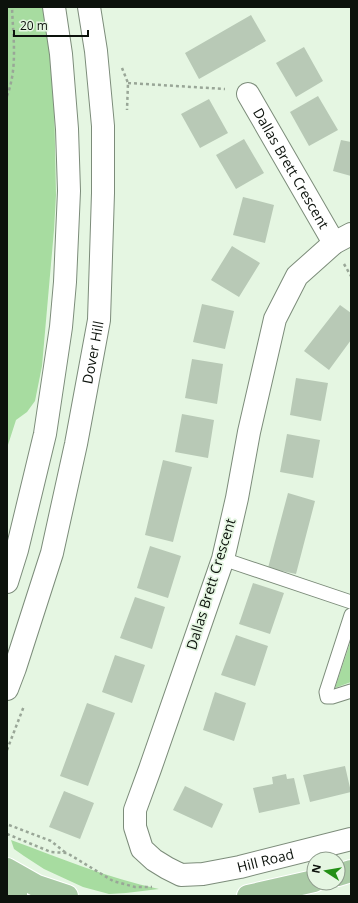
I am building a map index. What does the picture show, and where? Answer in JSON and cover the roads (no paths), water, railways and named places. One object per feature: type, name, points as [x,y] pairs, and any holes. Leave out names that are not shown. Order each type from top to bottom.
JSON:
[{"type":"main road","points":[[7,582],[17,550],[45,434],[61,327],[65,282],[69,191],[67,129],[61,54],[54,7]]},
{"type":"main road","name":"Dover Hill","points":[[7,689],[52,553],[76,444],[99,320],[103,193],[103,126],[96,51],[89,7]]},
{"type":"main road","name":"Dallas Brett Crescent","points":[[202,874],[181,875],[154,860],[142,849],[135,827],[135,810],[223,559],[237,498],[249,432],[275,318],[297,276],[343,239],[248,94]]},
{"type":"main road","name":"Hill Road","points":[[202,874],[240,867],[351,839]]},
{"type":"main road","points":[[7,870],[16,896]]},
{"type":"main road","points":[[7,870],[37,886],[67,896]]},
{"type":"main road","points":[[248,896],[306,883]]},
{"type":"lane","points":[[223,559],[351,602]]},
{"type":"lane","points":[[351,615],[326,692],[327,697],[332,697],[351,690]]}]
